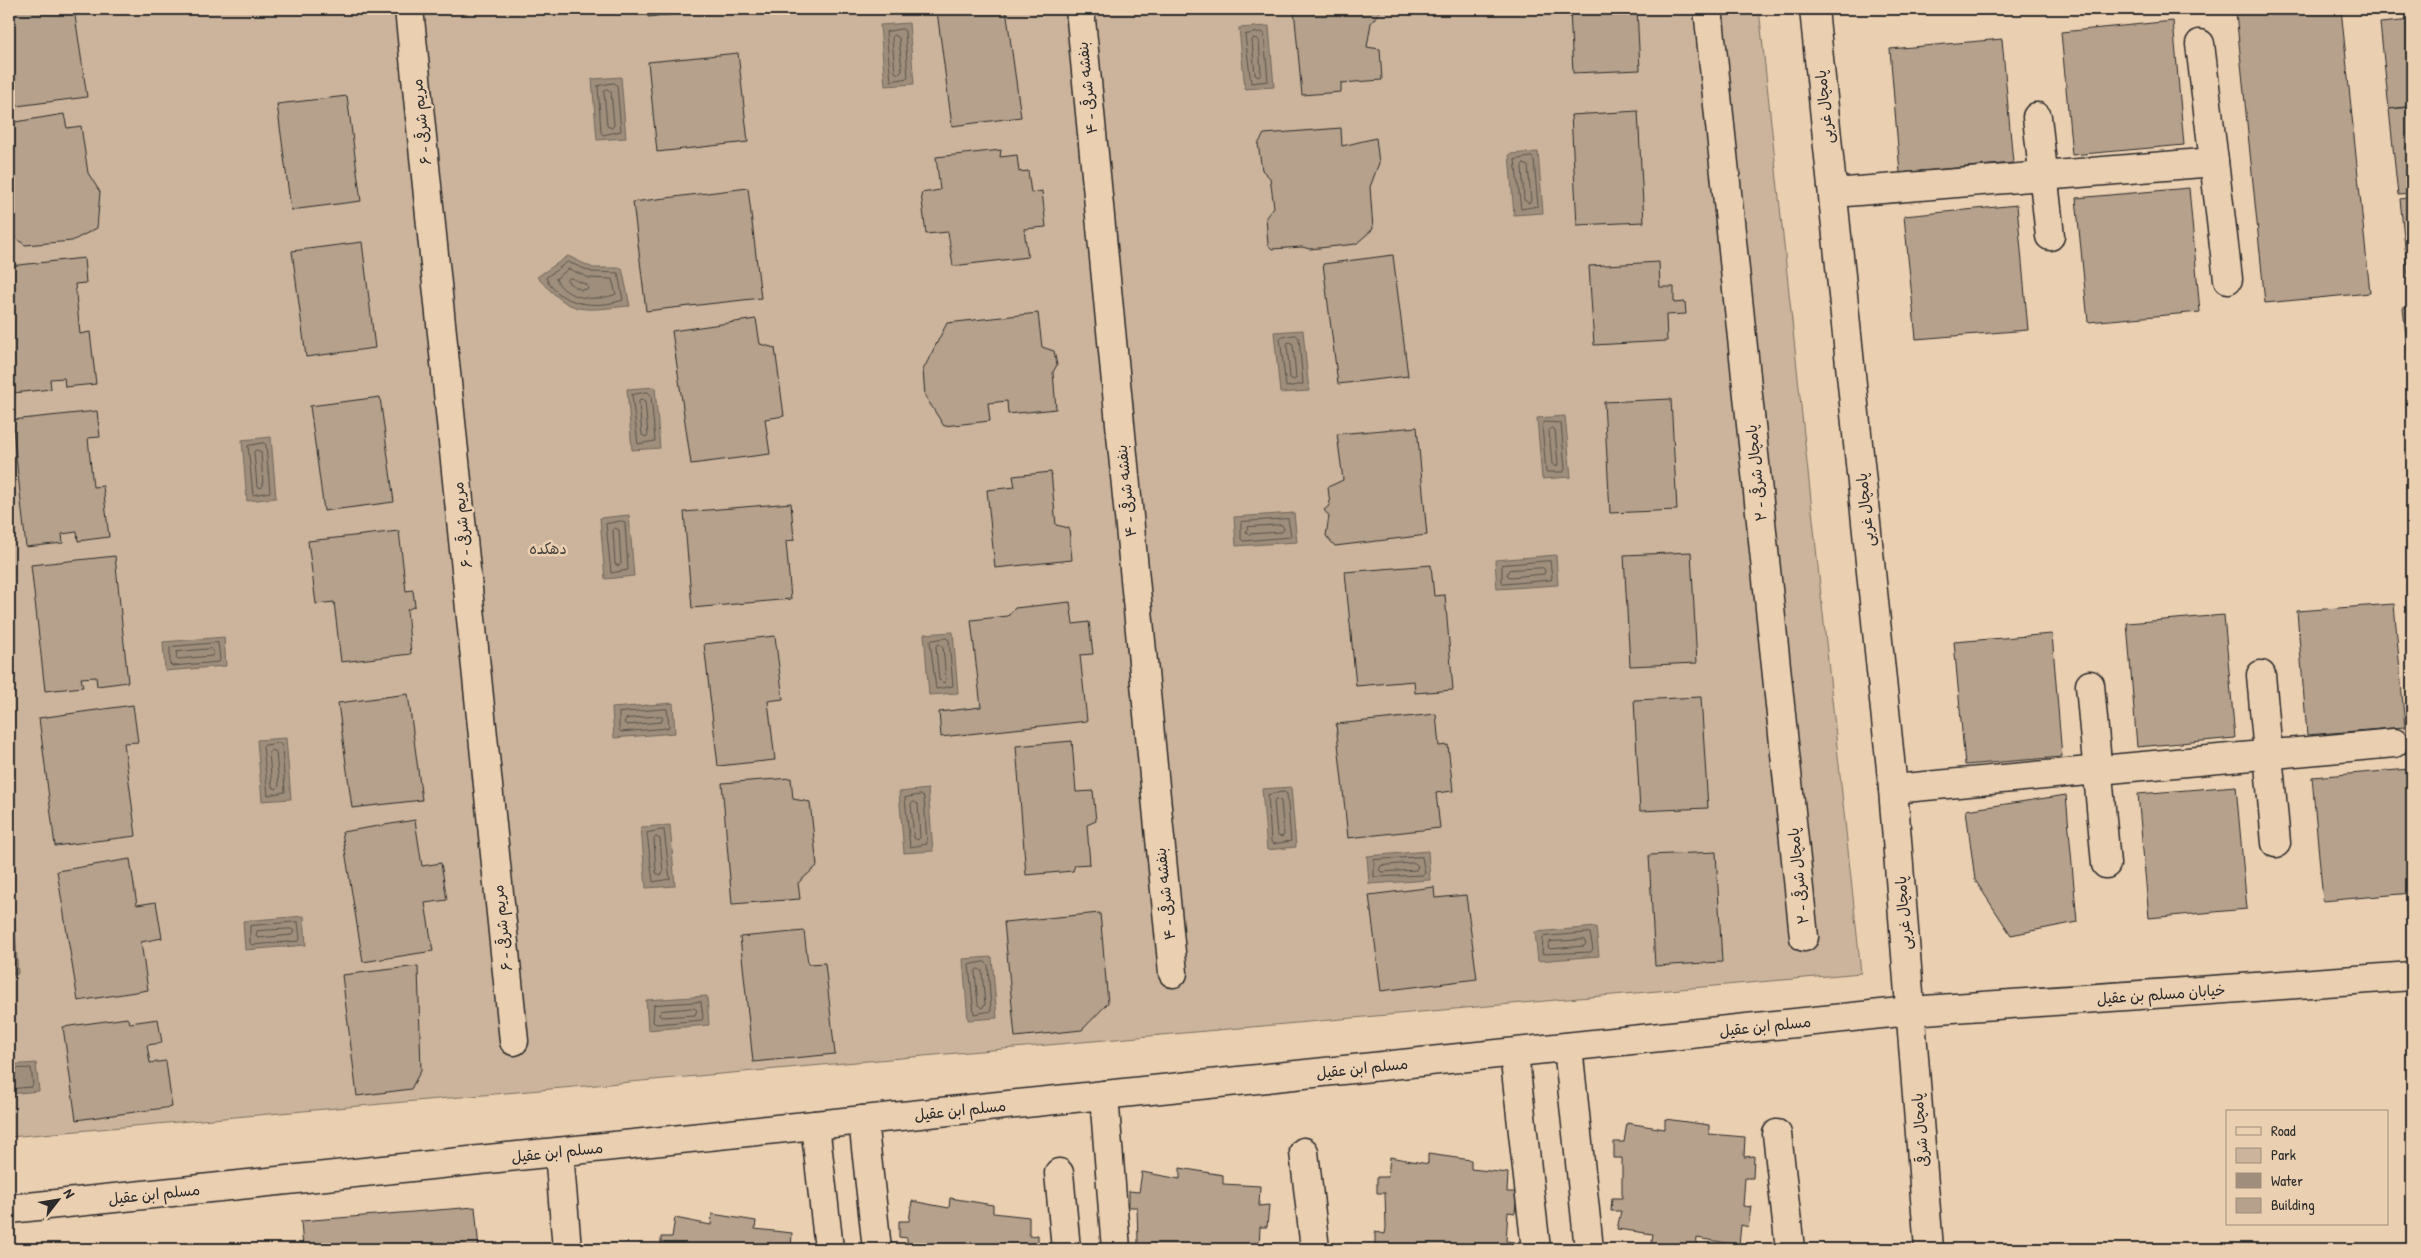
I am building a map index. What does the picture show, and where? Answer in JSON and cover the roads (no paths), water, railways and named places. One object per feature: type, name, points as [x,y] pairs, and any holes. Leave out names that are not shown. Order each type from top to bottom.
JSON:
[{"type":"street","name":"مریم شرقی - ۶","points":[[409,9],[514,1041]]},
{"type":"street","name":"بنفشه شرقی - ۴","points":[[1080,9],[1173,973]]},
{"type":"street","name":"پامچال شرقی - ۲","points":[[1708,9],[1804,937]]},
{"type":"street","name":"پامچال غربی","points":[[1814,9],[1893,789],[1910,1011]]},
{"type":"street","points":[[2200,44],[2228,279]]},
{"type":"street","points":[[2037,117],[2050,236]]},
{"type":"street","points":[[1834,194],[2214,162]]},
{"type":"street","points":[[2261,675],[2276,843]]},
{"type":"street","points":[[2090,685],[2106,864]]},
{"type":"street","points":[[1893,789],[2394,743]]},
{"type":"street","name":"خیابان مسلم بن عقیل","points":[[1910,1011],[2412,976]]},
{"type":"street","name":"مسلم ابن عقیل","points":[[9,1209],[1910,1011]]},
{"type":"street","name":"پامچال شرقی","points":[[1910,1011],[1929,1249]]},
{"type":"street","points":[[1568,1047],[1589,1249]]},
{"type":"street","points":[[1514,1053],[1536,1249]]},
{"type":"street","points":[[1104,1095],[1116,1249]]},
{"type":"street","points":[[863,1120],[877,1249]]},
{"type":"street","points":[[815,1125],[830,1249]]},
{"type":"street","points":[[1778,1134],[1790,1249]]},
{"type":"street","points":[[559,1152],[567,1249]]},
{"type":"street","points":[[1304,1152],[1315,1249]]},
{"type":"street","points":[[1059,1173],[1066,1249]]},
{"type":"water","points":[[909,23],[914,84],[885,86],[880,25]]},
{"type":"water","points":[[1269,26],[1274,87],[1245,89],[1239,28]]},
{"type":"water","points":[[621,77],[626,138],[597,140],[592,79]]},
{"type":"water","points":[[1538,152],[1543,213],[1514,215],[1509,154]]},
{"type":"water","points":[[568,256],[593,268],[622,268],[630,306],[588,309],[570,305],[560,299],[537,277]]},
{"type":"water","points":[[1303,330],[1309,391],[1280,393],[1274,332]]},
{"type":"water","points":[[655,387],[660,448],[632,450],[627,389]]},
{"type":"water","points":[[1565,416],[1571,477],[1542,479],[1537,418]]},
{"type":"water","points":[[271,437],[276,498],[247,501],[242,440]]},
{"type":"water","points":[[1294,513],[1297,542],[1236,546],[1234,517]]},
{"type":"water","points":[[629,515],[634,576],[605,579],[600,518]]},
{"type":"water","points":[[1556,555],[1558,585],[1497,589],[1495,560]]},
{"type":"water","points":[[953,632],[958,693],[929,695],[924,634]]},
{"type":"water","points":[[224,637],[226,666],[165,671],[163,642]]},
{"type":"water","points":[[673,703],[675,733],[614,738],[612,708]]},
{"type":"water","points":[[286,738],[291,799],[262,801],[257,740]]},
{"type":"water","points":[[1291,787],[1296,847],[1267,850],[1262,789]]},
{"type":"water","points":[[928,789],[933,851],[904,853],[899,792]]},
{"type":"water","points":[[670,825],[675,886],[646,888],[641,827]]},
{"type":"water","points":[[1428,851],[1430,880],[1369,884],[1367,856]]},
{"type":"water","points":[[9,914],[14,914],[18,974],[9,975]]},
{"type":"water","points":[[304,916],[306,945],[245,950],[243,921]]},
{"type":"water","points":[[1596,927],[1599,956],[1538,961],[1535,932]]},
{"type":"water","points":[[992,957],[997,1018],[968,1020],[963,959]]},
{"type":"water","points":[[707,996],[709,1025],[648,1030],[646,1000]]},
{"type":"water","points":[[36,1063],[39,1091],[9,1094],[9,1065]]},
{"type":"park label","name":"دهکده","points":[[548,548]]}]
